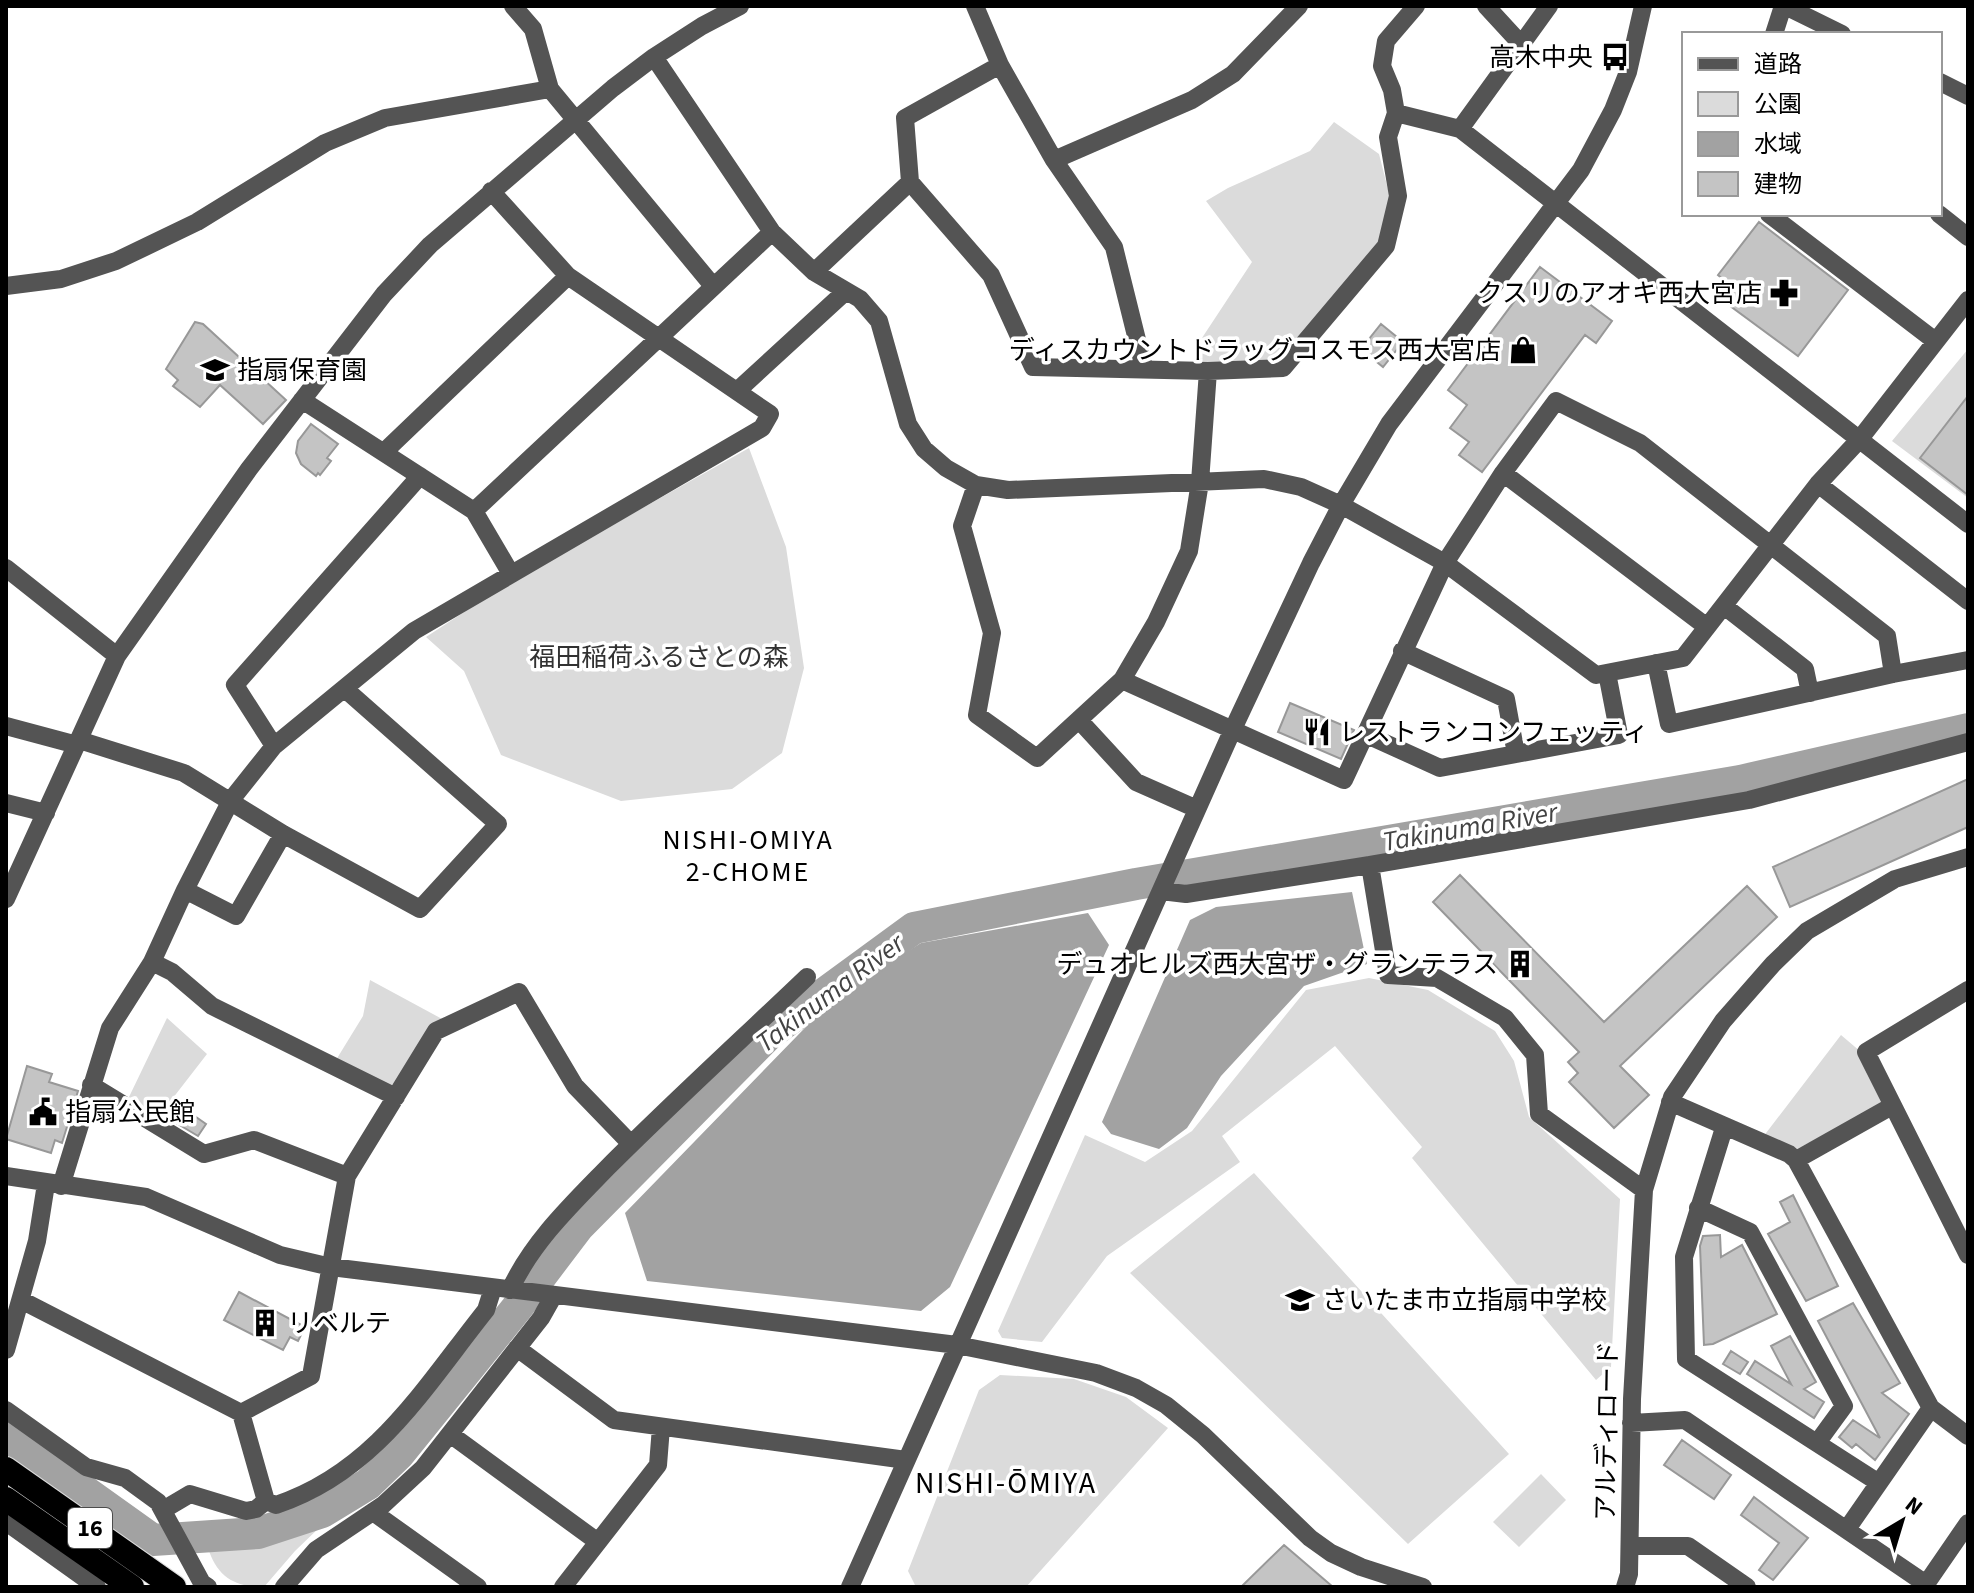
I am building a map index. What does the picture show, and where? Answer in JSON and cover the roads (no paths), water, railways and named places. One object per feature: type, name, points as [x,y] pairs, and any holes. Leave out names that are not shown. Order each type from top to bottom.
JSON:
[{"type":"highway","name":"16","points":[[6,1469],[174,1587]]},
{"type":"highway","name":"16","points":[[6,1499],[132,1587]]},
{"type":"street","points":[[513,6],[533,29],[550,89],[713,286]]},
{"type":"street","points":[[7,896],[117,656],[249,469],[403,272],[576,118],[654,57],[740,6]]},
{"type":"street","points":[[975,6],[1000,65],[1054,160],[1114,247],[1144,368]]},
{"type":"street","points":[[1054,160],[1192,100],[1233,74],[1299,6]]},
{"type":"street","points":[[1000,65],[905,118],[910,182],[991,275],[1033,367],[1208,371],[1283,368],[1386,246],[1398,196],[1388,137],[1396,113],[1392,90],[1382,66],[1386,41],[1416,6]]},
{"type":"street","points":[[1486,6],[1521,44]]},
{"type":"street","points":[[1460,129],[1549,6]]},
{"type":"street","points":[[850,1587],[1233,729],[1341,505],[1389,424],[1581,170],[1613,110],[1628,72],[1643,6]]},
{"type":"street","points":[[1775,32],[1784,6],[1838,32]]},
{"type":"street","points":[[654,57],[772,232],[814,272],[860,299],[879,321],[908,424],[924,449],[946,468],[976,485],[1008,490],[1264,479],[1301,487],[1341,505],[1445,563],[1596,675],[1683,658],[1818,484],[1859,440],[1968,300]]},
{"type":"street","points":[[1942,83],[1968,96]]},
{"type":"street","points":[[6,286],[61,279],[116,261],[197,222],[325,143],[385,118],[550,89]]},
{"type":"street","points":[[1396,113],[1460,129],[1968,524]]},
{"type":"street","points":[[814,272],[910,182]]},
{"type":"street","points":[[6,1350],[10,1325],[21,1300],[54,1185],[110,1028],[152,962],[231,800],[274,746],[414,631],[762,428],[770,414],[568,276],[491,191]]},
{"type":"street","points":[[1772,216],[1934,340]]},
{"type":"street","points":[[1942,216],[1968,237]]},
{"type":"street","points":[[474,511],[772,232]]},
{"type":"street","points":[[384,452],[568,276]]},
{"type":"street","points":[[737,391],[846,291]]},
{"type":"street","points":[[976,485],[962,526],[992,633],[977,715],[1037,758],[1122,680],[1156,622],[1189,551],[1200,482],[1208,371]]},
{"type":"street","points":[[302,400],[474,511],[511,574]]},
{"type":"street","points":[[1122,680],[1344,780],[1445,563],[1503,473],[1556,401],[1640,443],[1887,636],[1893,674]]},
{"type":"street","points":[[1503,473],[1707,627]]},
{"type":"street","points":[[274,746],[235,685],[420,476]]},
{"type":"street","points":[[1818,484],[1968,601]]},
{"type":"street","points":[[6,568],[117,656]]},
{"type":"street","points":[[1724,606],[1805,669],[1810,693]]},
{"type":"street","points":[[1402,651],[1506,699],[1516,754]]},
{"type":"street","points":[[1656,663],[1669,724],[1968,660]]},
{"type":"street","points":[[1365,734],[1440,768],[1619,735],[1607,673]]},
{"type":"street","points":[[6,726],[78,742],[184,773],[283,834],[420,909],[498,824],[345,689]]},
{"type":"street","points":[[1079,720],[1136,782],[1197,809]]},
{"type":"street","points":[[1164,882],[1186,894],[1749,800],[1968,742]]},
{"type":"street","points":[[6,803],[46,813]]},
{"type":"street","points":[[185,890],[236,916],[283,834]]},
{"type":"street","name":"アルディロード","points":[[1625,1587],[1631,1546],[1631,1423],[1644,1190],[1670,1102],[1723,1021],[1807,931],[1895,879],[1968,857]]},
{"type":"street","points":[[1370,865],[1388,975],[1437,978],[1505,1018],[1535,1055],[1539,1114],[1644,1190]]},
{"type":"street","points":[[152,962],[172,972],[212,1006],[396,1097]]},
{"type":"street","points":[[266,1501],[276,1505],[301,1497],[336,1478],[368,1453],[486,1310],[507,1289],[521,1266],[572,1204],[807,977]]},
{"type":"street","points":[[1968,990],[1866,1052],[1968,1255]]},
{"type":"street","points":[[241,1413],[311,1376],[347,1176],[436,1031],[519,992],[575,1086],[631,1144]]},
{"type":"street","points":[[91,1085],[204,1154],[254,1140],[347,1176]]},
{"type":"street","points":[[1670,1102],[1789,1154],[1796,1160],[1931,1408],[1968,1436]]},
{"type":"street","points":[[1796,1160],[1892,1106]]},
{"type":"street","points":[[1724,1128],[1684,1257],[1686,1359],[1879,1483]]},
{"type":"street","points":[[6,1176],[146,1197],[280,1255],[331,1267],[957,1345],[1096,1373],[1136,1388],[1166,1405],[1203,1435],[1320,1545],[1361,1567],[1423,1587]]},
{"type":"street","points":[[1698,1208],[1750,1232],[1844,1406],[1817,1443]]},
{"type":"street","points":[[284,1587],[316,1550],[373,1512],[423,1468],[541,1318],[550,1295]]},
{"type":"street","points":[[21,1300],[241,1413],[266,1501]]},
{"type":"street","points":[[517,1348],[614,1420],[906,1460]]},
{"type":"street","points":[[1847,1529],[1931,1408]]},
{"type":"street","points":[[6,1410],[86,1467],[125,1478],[158,1502],[202,1583],[208,1587]]},
{"type":"street","points":[[1631,1423],[1685,1420],[1847,1529],[1925,1586],[1968,1523]]},
{"type":"street","points":[[563,1587],[658,1465],[661,1427]]},
{"type":"street","points":[[450,1434],[598,1542]]},
{"type":"street","points":[[163,1510],[190,1494],[246,1511],[256,1509],[266,1501]]},
{"type":"street","points":[[373,1512],[478,1587]]},
{"type":"street","points":[[6,1522],[97,1587]]},
{"type":"street","points":[[1631,1546],[1688,1546],[1747,1587]]},
{"type":"water","points":[[1352,892],[1367,964],[1304,986],[1221,1076],[1187,1128],[1159,1149],[1111,1134],[1102,1122],[1190,920],[1216,907]]},
{"type":"water","points":[[1088,913],[1109,945],[950,1287],[921,1311],[647,1281],[625,1213],[833,999],[921,943]]},
{"type":"waterway","name":"Takinuma River","points":[[6,1435],[153,1540],[258,1533],[322,1512],[368,1484],[399,1454],[578,1227],[769,1034],[914,928],[1136,884],[1740,781],[1968,729]]},
{"type":"place","name":"高木中央","points":[[1615,57]]},
{"type":"place","name":"クスリのアオキ西大宮店","points":[[1784,293]]},
{"type":"place","name":"ディスカウントドラッグコスモス西大宮店","points":[[1523,350]]},
{"type":"place","name":"指扇保育園","points":[[215,370]]},
{"type":"place","name":"レストランコンフェッティ","points":[[1317,732]]},
{"type":"place","name":"デュオヒルズ西大宮ザ・グランテラス","points":[[1520,964]]},
{"type":"place","name":"指扇公民館","points":[[43,1112]]},
{"type":"place","name":"さいたま市立指扇中学校","points":[[1300,1300]]},
{"type":"place","name":"リベルテ","points":[[265,1323]]},
{"type":"district","name":"NISHI-OMIYA 2-CHOME","points":[[748,856]]},
{"type":"district","name":"NISHI-ŌMIYA","points":[[1006,1483]]},
{"type":"park label","name":"福田稲荷ふるさとの森","points":[[659,657]]}]
